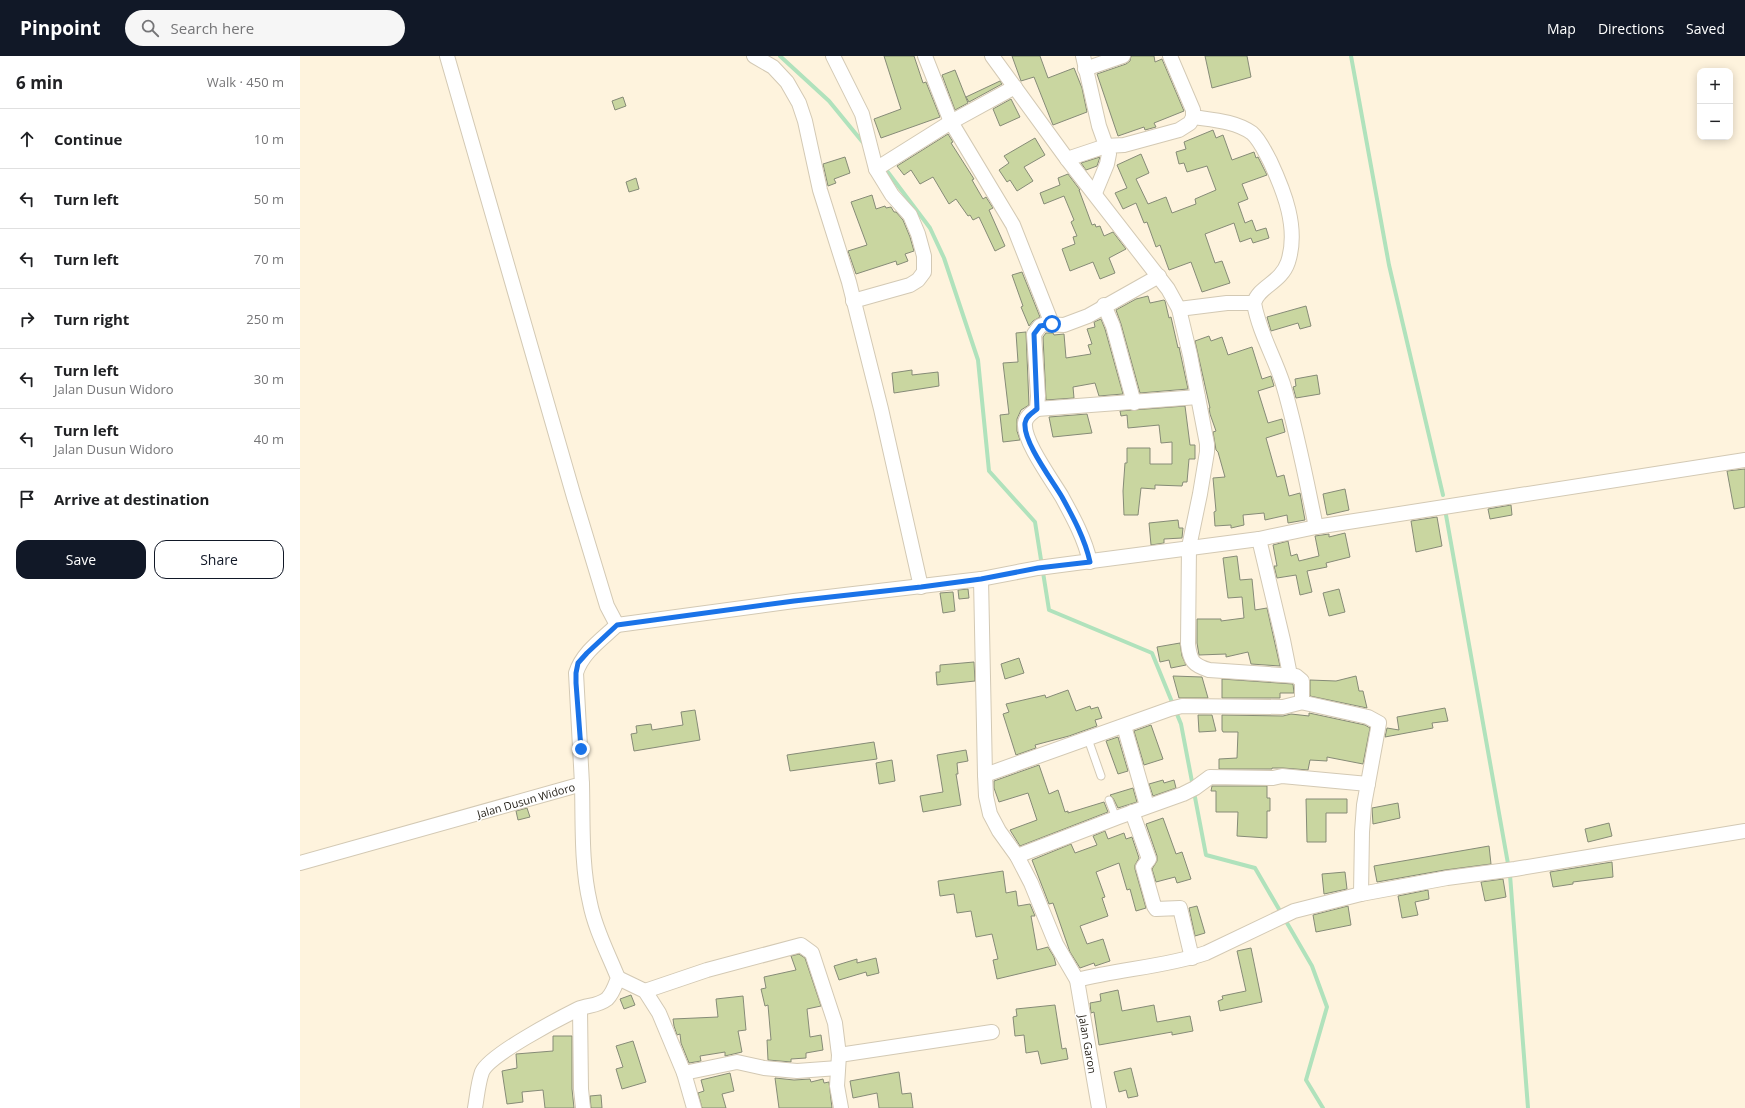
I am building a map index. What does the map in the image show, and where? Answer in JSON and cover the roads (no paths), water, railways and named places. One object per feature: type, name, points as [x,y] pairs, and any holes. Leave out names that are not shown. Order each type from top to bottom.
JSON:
[{"type":"street","points":[[447,56],[578,512],[607,606],[617,625],[794,601],[981,579],[1038,568],[1259,539],[1316,527],[1745,460]]},
{"type":"street","points":[[754,56],[773,67],[787,82],[799,103],[805,121],[820,190],[849,282],[881,409],[921,587]]},
{"type":"street","points":[[833,56],[862,114],[876,169],[892,195],[910,215],[918,234],[922,249],[924,272],[918,280],[910,285],[854,301]]},
{"type":"street","points":[[925,56],[951,122],[1013,225],[1052,324]]},
{"type":"street","points":[[992,56],[1067,159],[1160,276],[1179,309],[1208,452],[1189,547],[1188,644],[1191,660],[1196,665],[1209,670],[1296,676],[1302,681],[1303,702]]},
{"type":"street","points":[[1095,194],[1107,164],[1109,154],[1098,126],[1084,62],[1123,56]]},
{"type":"street","points":[[1067,159],[1106,146],[1124,145],[1179,130],[1190,123],[1193,117],[1192,110],[1170,56]]},
{"type":"street","points":[[876,169],[951,122],[1015,87]]},
{"type":"street","points":[[1193,117],[1231,123],[1245,128],[1252,133],[1264,150],[1283,194],[1288,212],[1292,238],[1288,261],[1285,269],[1276,280],[1260,293],[1254,303],[1261,331],[1283,384],[1316,527]]},
{"type":"street","points":[[1037,409],[1034,334],[1040,326],[1052,324],[1064,325],[1074,322],[1160,276]]},
{"type":"street","points":[[1179,309],[1227,303],[1254,303]]},
{"type":"street","points":[[1104,305],[1113,326],[1134,403]]},
{"type":"street","points":[[1090,562],[1084,544],[1063,498],[1030,442],[1025,422],[1027,417],[1037,409],[1198,398]]},
{"type":"street","points":[[1259,539],[1290,675]]},
{"type":"street","points":[[981,579],[985,775],[986,796],[990,814],[999,831],[1017,856],[1056,944],[1077,980],[1100,974],[1192,958],[1206,953],[1294,911],[1361,894],[1446,878],[1745,831]]},
{"type":"street","name":"Jalan Dusun Widoro","points":[[300,863],[582,784],[576,673],[578,663],[617,625]]},
{"type":"street","points":[[985,775],[1176,708],[1283,707],[1303,702],[1368,718],[1379,723],[1364,805],[1361,894]]},
{"type":"street","points":[[1124,726],[1147,806]]},
{"type":"street","points":[[1017,856],[1192,790],[1210,777],[1273,778],[1282,776],[1368,784]]},
{"type":"street","points":[[582,784],[585,859],[588,894],[592,913],[618,978],[645,991],[659,1013],[684,1073],[694,1108]]},
{"type":"street","points":[[1132,812],[1149,859],[1143,867],[1154,906],[1156,909],[1180,908],[1192,958]]},
{"type":"street","points":[[645,991],[707,970],[801,945],[812,953],[835,1023],[838,1062],[837,1086],[841,1108]]},
{"type":"street","points":[[474,1108],[483,1071],[496,1059],[529,1035],[580,1009],[599,1004],[611,994],[618,978]]},
{"type":"street","name":"Jalan Garon","points":[[1077,980],[1099,1108]]},
{"type":"street","points":[[580,1009],[581,1089],[583,1108]]},
{"type":"street","points":[[684,1073],[737,1062],[764,1068],[796,1071],[992,1032]]},
{"type":"lane","points":[[1088,739],[1101,776]]},
{"type":"lane","points":[[1109,800],[1116,818]]},
{"type":"waterway","points":[[780,56],[829,101],[865,145]]},
{"type":"waterway","points":[[1351,56],[1389,265],[1443,495]]},
{"type":"waterway","points":[[884,167],[930,228],[944,258],[978,360],[989,471],[1035,522],[1049,610],[1152,653],[1181,724],[1206,855],[1255,868],[1312,966],[1327,1007],[1306,1080],[1323,1108]]},
{"type":"waterway","points":[[1446,515],[1510,875],[1528,1108]]}]
